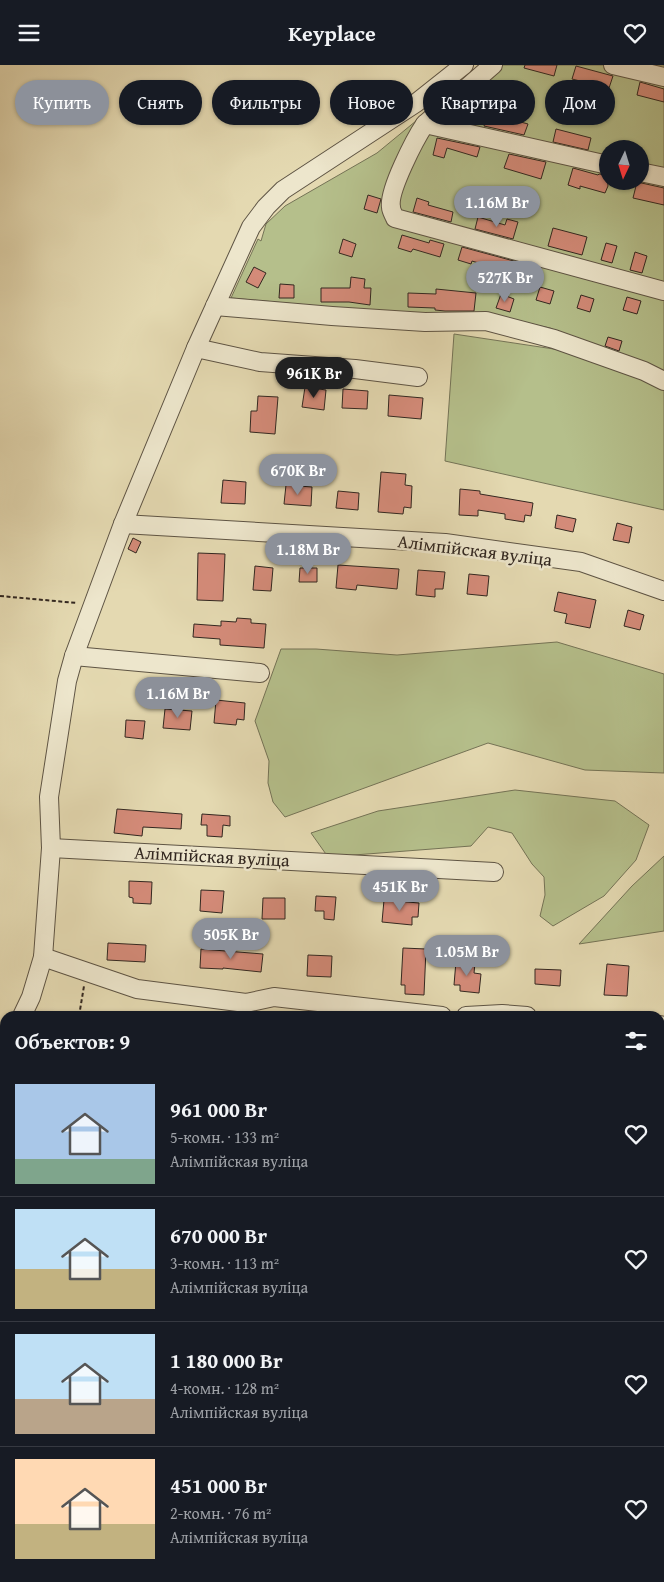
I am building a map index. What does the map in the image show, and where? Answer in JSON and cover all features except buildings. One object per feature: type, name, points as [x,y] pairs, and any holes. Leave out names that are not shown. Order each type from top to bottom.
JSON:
[{"type":"street","points":[[24,1011],[31,997],[43,957],[51,848],[49,797],[67,681],[74,656],[123,524],[196,348],[252,227],[266,207],[283,190],[416,103],[464,65]]},
{"type":"street","points":[[476,80],[493,65]]},
{"type":"street","points":[[613,65],[664,77]]},
{"type":"street","points":[[424,125],[392,191],[391,207],[395,218],[664,291]]},
{"type":"street","points":[[429,125],[599,163]]},
{"type":"street","points":[[649,174],[664,177]]},
{"type":"street","points":[[216,305],[425,323],[486,321],[554,339],[644,371],[664,381]]},
{"type":"street","points":[[196,348],[260,362],[347,368],[418,377]]},
{"type":"street","name":"Алімпійская вуліца","points":[[123,524],[445,543],[581,562],[664,591]]},
{"type":"street","points":[[74,656],[260,673]]},
{"type":"street","name":"Алімпійская вуліца","points":[[51,848],[494,872]]},
{"type":"street","points":[[43,957],[136,989],[246,1010],[274,997],[398,1011]]},
{"type":"path","points":[[0,596],[92,604]]},
{"type":"path","points":[[78,969],[84,986],[80,1011]]},
{"type":"green space","points":[[484,65],[664,65],[664,510],[445,461],[454,334],[620,359],[550,328],[490,315],[428,316],[231,298],[258,239],[261,241],[266,224],[285,206],[377,153],[423,115],[423,125],[535,125],[535,80],[466,80]]},
{"type":"green space","points":[[557,642],[664,674],[664,773],[585,770],[488,743],[285,817],[273,802],[268,783],[269,761],[255,721],[281,649],[316,649],[397,655]]},
{"type":"green space","points":[[515,790],[615,801],[649,825],[636,860],[604,896],[553,926],[540,916],[545,895],[544,877],[532,864],[512,833],[488,827],[471,846],[328,857],[311,833],[378,811]]},
{"type":"green space","points":[[664,856],[664,931],[579,944],[632,886]]}]
